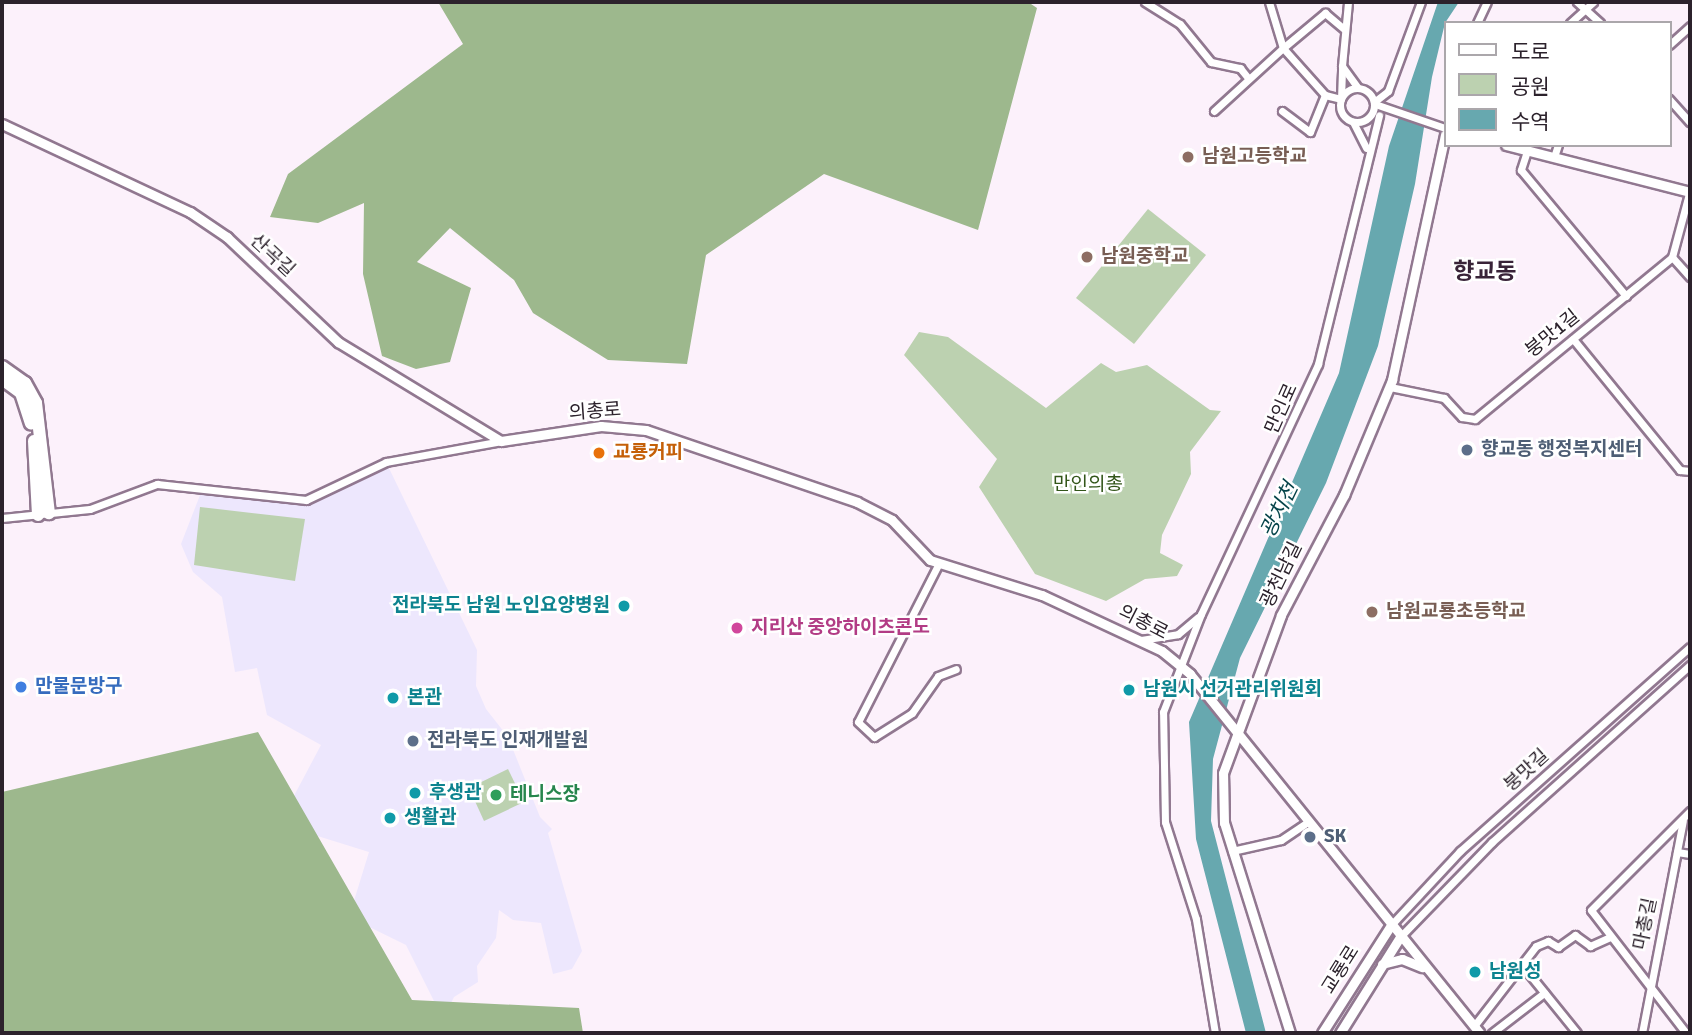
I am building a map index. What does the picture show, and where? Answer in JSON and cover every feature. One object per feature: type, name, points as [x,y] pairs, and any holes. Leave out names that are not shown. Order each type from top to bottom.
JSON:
[{"type":"highway","points":[[2,367],[25,383],[36,403],[43,514]]},
{"type":"highway","points":[[2,379],[21,393],[29,410],[43,514]]},
{"type":"street","points":[[1146,2],[1180,24],[1211,62],[1240,68],[1248,78]]},
{"type":"street","points":[[1269,2],[1283,48],[1325,95],[1341,99],[1358,88]]},
{"type":"street","points":[[1348,2],[1344,29],[1342,111],[1352,121],[1367,152]]},
{"type":"street","points":[[1373,116],[1374,100],[1390,87],[1421,2]]},
{"type":"street","points":[[1478,21],[1487,2]]},
{"type":"street","points":[[1577,2],[1590,5],[1600,21]]},
{"type":"street","points":[[1572,21],[1590,5]]},
{"type":"street","points":[[1214,111],[1248,78],[1325,13],[1344,29]]},
{"type":"street","points":[[1671,43],[1690,26]]},
{"type":"street","points":[[1342,66],[1358,88],[1388,113],[1444,130]]},
{"type":"street","points":[[1282,111],[1310,132],[1325,95]]},
{"type":"street","points":[[1671,101],[1690,122]]},
{"type":"street","points":[[1352,121],[1388,113]]},
{"type":"street","name":"만인로","points":[[1215,1033],[1196,919],[1170,843],[1160,778],[1163,712],[1201,614],[1309,389],[1348,253],[1373,128],[1373,116]]},
{"type":"street","name":"산곡길","points":[[2,124],[190,212],[227,237],[338,342],[501,441]]},
{"type":"street","name":"광천남길","points":[[1290,1033],[1233,851],[1222,785],[1234,729],[1281,615],[1344,495],[1390,387],[1444,130]]},
{"type":"street","points":[[1513,147],[1690,191],[1672,257],[1690,277]]},
{"type":"street","points":[[1554,157],[1557,147]]},
{"type":"street","points":[[1527,151],[1521,170],[1626,296]]},
{"type":"street","name":"붕맛1길","points":[[1390,387],[1444,398],[1462,417],[1475,419],[1672,257]]},
{"type":"street","points":[[1573,339],[1679,470],[1690,471]]},
{"type":"street","name":"의총로","points":[[2,518],[90,509],[157,484],[306,500],[386,461],[601,426],[646,430],[873,509],[939,563],[1042,595],[1142,640],[1180,663],[1234,729]]},
{"type":"street","points":[[939,563],[858,722],[874,737],[912,713],[938,676],[956,669]]},
{"type":"street","points":[[1142,640],[1178,634],[1201,614]]},
{"type":"street","name":"붕맛길","points":[[1391,925],[1460,851],[1690,647]]},
{"type":"street","name":"붕맛길","points":[[1400,937],[1492,842],[1690,665]]},
{"type":"street","points":[[1234,729],[1477,1029],[1522,965],[1544,942],[1559,947],[1579,934],[1590,946],[1610,937]]},
{"type":"street","points":[[1686,1033],[1591,910],[1656,839],[1683,821],[1690,811]]},
{"type":"street","name":"마총길","points":[[1642,1033],[1683,821]]},
{"type":"street","points":[[1233,851],[1281,840],[1308,822]]},
{"type":"street","points":[[1677,852],[1690,854]]},
{"type":"street","name":"교룡로","points":[[1322,1033],[1391,925]]},
{"type":"street","name":"교룡로","points":[[1340,1033],[1400,937]]},
{"type":"street","points":[[1382,964],[1408,960],[1429,972]]},
{"type":"street","points":[[1522,965],[1577,1033]]},
{"type":"street","points":[[1492,1033],[1544,993]]},
{"type":"shaded area","name":"전라북도 인재개발원","points":[[386,462],[477,650],[476,686],[486,709],[508,737],[540,817],[552,829],[548,833],[582,951],[572,969],[553,974],[541,923],[513,920],[499,910],[496,938],[477,966],[478,982],[454,997],[443,1019],[406,945],[349,917],[369,852],[279,824],[321,745],[267,715],[257,668],[235,672],[222,597],[193,572],[181,544],[202,490],[306,500]]},
{"type":"green space","points":[[438,2],[1028,2],[1037,8],[978,230],[824,174],[706,255],[687,364],[608,360],[533,313],[514,280],[450,228],[417,262],[471,288],[450,362],[416,369],[382,356],[363,274],[364,203],[318,223],[270,217],[288,174],[463,44]]},
{"type":"green space","points":[[1148,209],[1206,255],[1134,344],[1076,298]]},
{"type":"green space","name":"만인의총","points":[[919,332],[948,337],[1046,408],[1101,363],[1116,372],[1147,365],[1210,410],[1221,411],[1190,452],[1191,474],[1162,535],[1160,553],[1183,565],[1177,576],[1145,579],[1106,601],[1035,574],[979,487],[997,459],[904,355]]},
{"type":"green space","points":[[200,507],[305,519],[295,581],[194,565]]},
{"type":"green space","points":[[258,732],[412,1000],[579,1008],[583,1033],[2,1033],[2,792]]},
{"type":"green space","name":"테니스장","points":[[508,769],[524,802],[484,821],[469,788]]},
{"type":"water","points":[[1438,2],[1459,2],[1444,21],[1415,184],[1378,346],[1326,483],[1240,658],[1213,759],[1211,821],[1266,1033],[1246,1033],[1196,839],[1189,722],[1339,373],[1389,146]]},
{"type":"place","name":"남원고등학교","points":[[1188,157]]},
{"type":"place","name":"남원중학교","points":[[1087,257]]},
{"type":"place","name":"향교동 행정복지센터","points":[[1467,450]]},
{"type":"place","name":"교룡커피","points":[[599,453]]},
{"type":"place","name":"전라북도 남원 노인요양병원","points":[[624,606]]},
{"type":"place","name":"남원교룡초등학교","points":[[1372,612]]},
{"type":"place","name":"지리산 중앙하이츠콘도","points":[[737,628]]},
{"type":"place","name":"만물문방구","points":[[21,687]]},
{"type":"place","name":"남원시 선거관리위원회","points":[[1129,690]]},
{"type":"place","name":"본관","points":[[393,698]]},
{"type":"place","name":"전라북도 인재개발원","points":[[413,741]]},
{"type":"place","name":"후생관","points":[[415,793]]},
{"type":"place","name":"테니스장","points":[[496,795]]},
{"type":"place","name":"생활관","points":[[390,818]]},
{"type":"place","name":"SK","points":[[1310,837]]},
{"type":"place","name":"남원성","points":[[1475,972]]},
{"type":"district","name":"향교동","points":[[1485,272]]},
{"type":"water label","name":"광치천","points":[[1279,510]]}]
